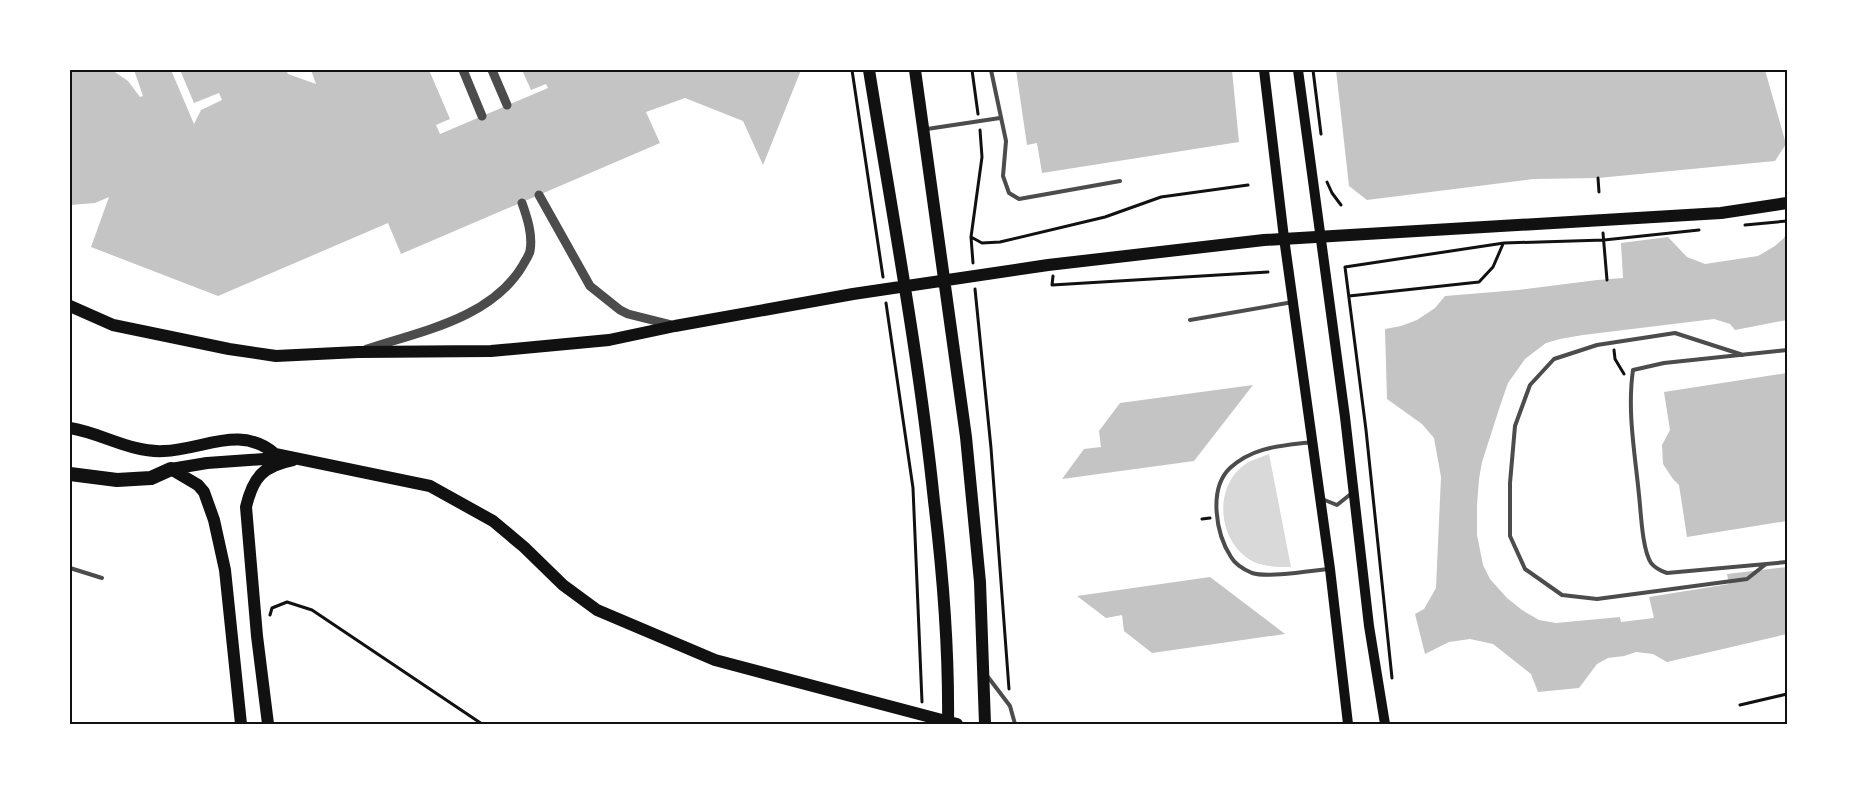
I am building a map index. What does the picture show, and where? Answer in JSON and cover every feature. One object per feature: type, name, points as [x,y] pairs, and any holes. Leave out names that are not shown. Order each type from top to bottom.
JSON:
[{"type":"highway","points":[[869,70],[901,258],[928,441],[945,605],[948,724]]},
{"type":"highway","points":[[915,70],[967,446],[980,582],[985,724]]},
{"type":"highway","points":[[70,306],[113,325],[229,349],[276,356],[358,352],[491,351],[609,340],[675,326],[853,294],[1051,265],[1284,238],[1721,213],[1787,203]]},
{"type":"highway","points":[[70,428],[145,450],[164,451],[235,439],[251,440],[264,445],[275,454],[430,486],[493,521],[524,546],[563,584],[598,610],[715,660],[958,724]]},
{"type":"highway","points":[[70,474],[117,480],[151,478],[171,469],[207,463],[264,459],[275,454]]},
{"type":"highway","points":[[268,724],[257,636],[246,507],[250,493],[260,475],[274,464],[300,458]]},
{"type":"highway","points":[[171,469],[198,485],[204,492],[214,520],[225,570],[241,724]]},
{"type":"main road","points":[[1264,70],[1284,238],[1330,569],[1348,724]]},
{"type":"main road","points":[[1298,70],[1345,417],[1369,626],[1385,724]]},
{"type":"street","points":[[463,70],[482,116]]},
{"type":"street","points":[[492,70],[507,105]]},
{"type":"street","points":[[539,195],[590,286],[628,314],[675,326]]},
{"type":"street","points":[[358,352],[460,318],[497,297],[515,278],[530,252],[529,222],[522,203]]},
{"type":"lane","points":[[991,70],[1006,141],[1003,176],[1009,193],[1019,198],[1120,181]]},
{"type":"lane","points":[[924,129],[1000,118]]},
{"type":"lane","points":[[1190,320],[1293,302]]},
{"type":"lane","points":[[1743,355],[1675,333],[1597,345],[1554,359],[1530,385],[1515,426],[1510,483],[1510,536],[1525,569],[1562,596],[1597,599],[1747,579],[1766,564]]},
{"type":"lane","points":[[1787,350],[1664,364],[1633,370],[1631,383],[1632,426],[1643,533],[1650,562],[1658,570],[1667,573],[1787,562]]},
{"type":"lane","points":[[1312,442],[1266,448],[1248,456],[1230,468],[1219,482],[1216,499],[1219,530],[1231,558],[1241,567],[1254,574],[1330,569]]},
{"type":"lane","points":[[1320,498],[1337,505],[1353,491]]},
{"type":"lane","points":[[70,568],[102,578]]},
{"type":"lane","points":[[984,672],[1010,706],[1015,724]]},
{"type":"path","points":[[852,70],[883,281]]},
{"type":"path","points":[[972,70],[980,122],[982,157],[971,237],[973,266]]},
{"type":"path","points":[[1313,70],[1322,136]]},
{"type":"path","points":[[1326,174],[1332,194],[1341,205]]},
{"type":"path","points":[[1598,178],[1599,192]]},
{"type":"path","points":[[971,237],[982,243],[1000,242],[1104,218],[1161,197],[1248,185]]},
{"type":"path","points":[[1602,221],[1607,280]]},
{"type":"path","points":[[1739,226],[1787,221]]},
{"type":"path","points":[[1393,685],[1366,430],[1345,266],[1504,243],[1604,240],[1700,230]]},
{"type":"path","points":[[1349,296],[1479,282],[1493,267],[1504,243]]},
{"type":"path","points":[[1051,265],[1052,285],[1268,272]]},
{"type":"path","points":[[975,285],[991,448],[1010,706]]},
{"type":"path","points":[[886,301],[913,488],[922,704]]},
{"type":"path","points":[[1613,340],[1615,359],[1628,381]]},
{"type":"path","points":[[268,620],[272,608],[288,602],[312,610],[482,724]]},
{"type":"path","points":[[1740,705],[1787,694]]},
{"type":"shaded area","points":[[1269,454],[1291,567],[1268,566],[1254,562],[1232,542],[1226,529],[1224,499],[1228,485],[1236,473],[1247,463]]},
{"type":"building","points":[[70,70],[112,70],[128,81],[140,97],[143,96],[134,70],[171,70],[194,124],[201,110],[222,100],[219,93],[194,103],[180,70],[286,70],[288,74],[316,84],[311,70],[429,70],[450,119],[436,125],[440,134],[548,88],[546,84],[531,90],[522,70],[801,70],[763,165],[743,121],[685,98],[646,112],[660,143],[401,254],[388,223],[218,296],[91,247],[109,197],[95,203],[70,205]]},
{"type":"building","points":[[1016,70],[1232,70],[1239,142],[1042,173],[1037,143],[1027,145]]},
{"type":"building","points":[[1336,70],[1765,70],[1786,144],[1775,161],[1598,178],[1533,179],[1367,200],[1349,186]]},
{"type":"building","points":[[1787,231],[1787,320],[1735,330],[1730,324],[1714,319],[1583,335],[1546,343],[1525,359],[1508,383],[1482,462],[1477,505],[1477,535],[1483,565],[1490,579],[1507,598],[1539,620],[1556,623],[1620,617],[1621,622],[1654,618],[1649,597],[1729,584],[1727,574],[1787,567],[1787,634],[1667,662],[1653,654],[1636,652],[1608,658],[1597,664],[1579,688],[1538,692],[1531,674],[1493,644],[1470,639],[1449,642],[1425,654],[1415,614],[1424,609],[1436,588],[1441,477],[1434,438],[1422,424],[1387,399],[1385,329],[1417,320],[1435,308],[1445,296],[1623,278],[1621,243],[1668,237],[1687,257],[1705,264],[1758,256],[1775,246],[1784,238]]},
{"type":"building","points":[[1787,373],[1787,521],[1687,537],[1679,485],[1663,464],[1662,445],[1670,430],[1664,392]]},
{"type":"building","points":[[1253,385],[1194,461],[1062,479],[1084,449],[1101,447],[1099,431],[1120,403]]},
{"type":"building","points":[[1210,577],[1285,634],[1152,653],[1124,631],[1122,615],[1106,618],[1077,596]]}]
